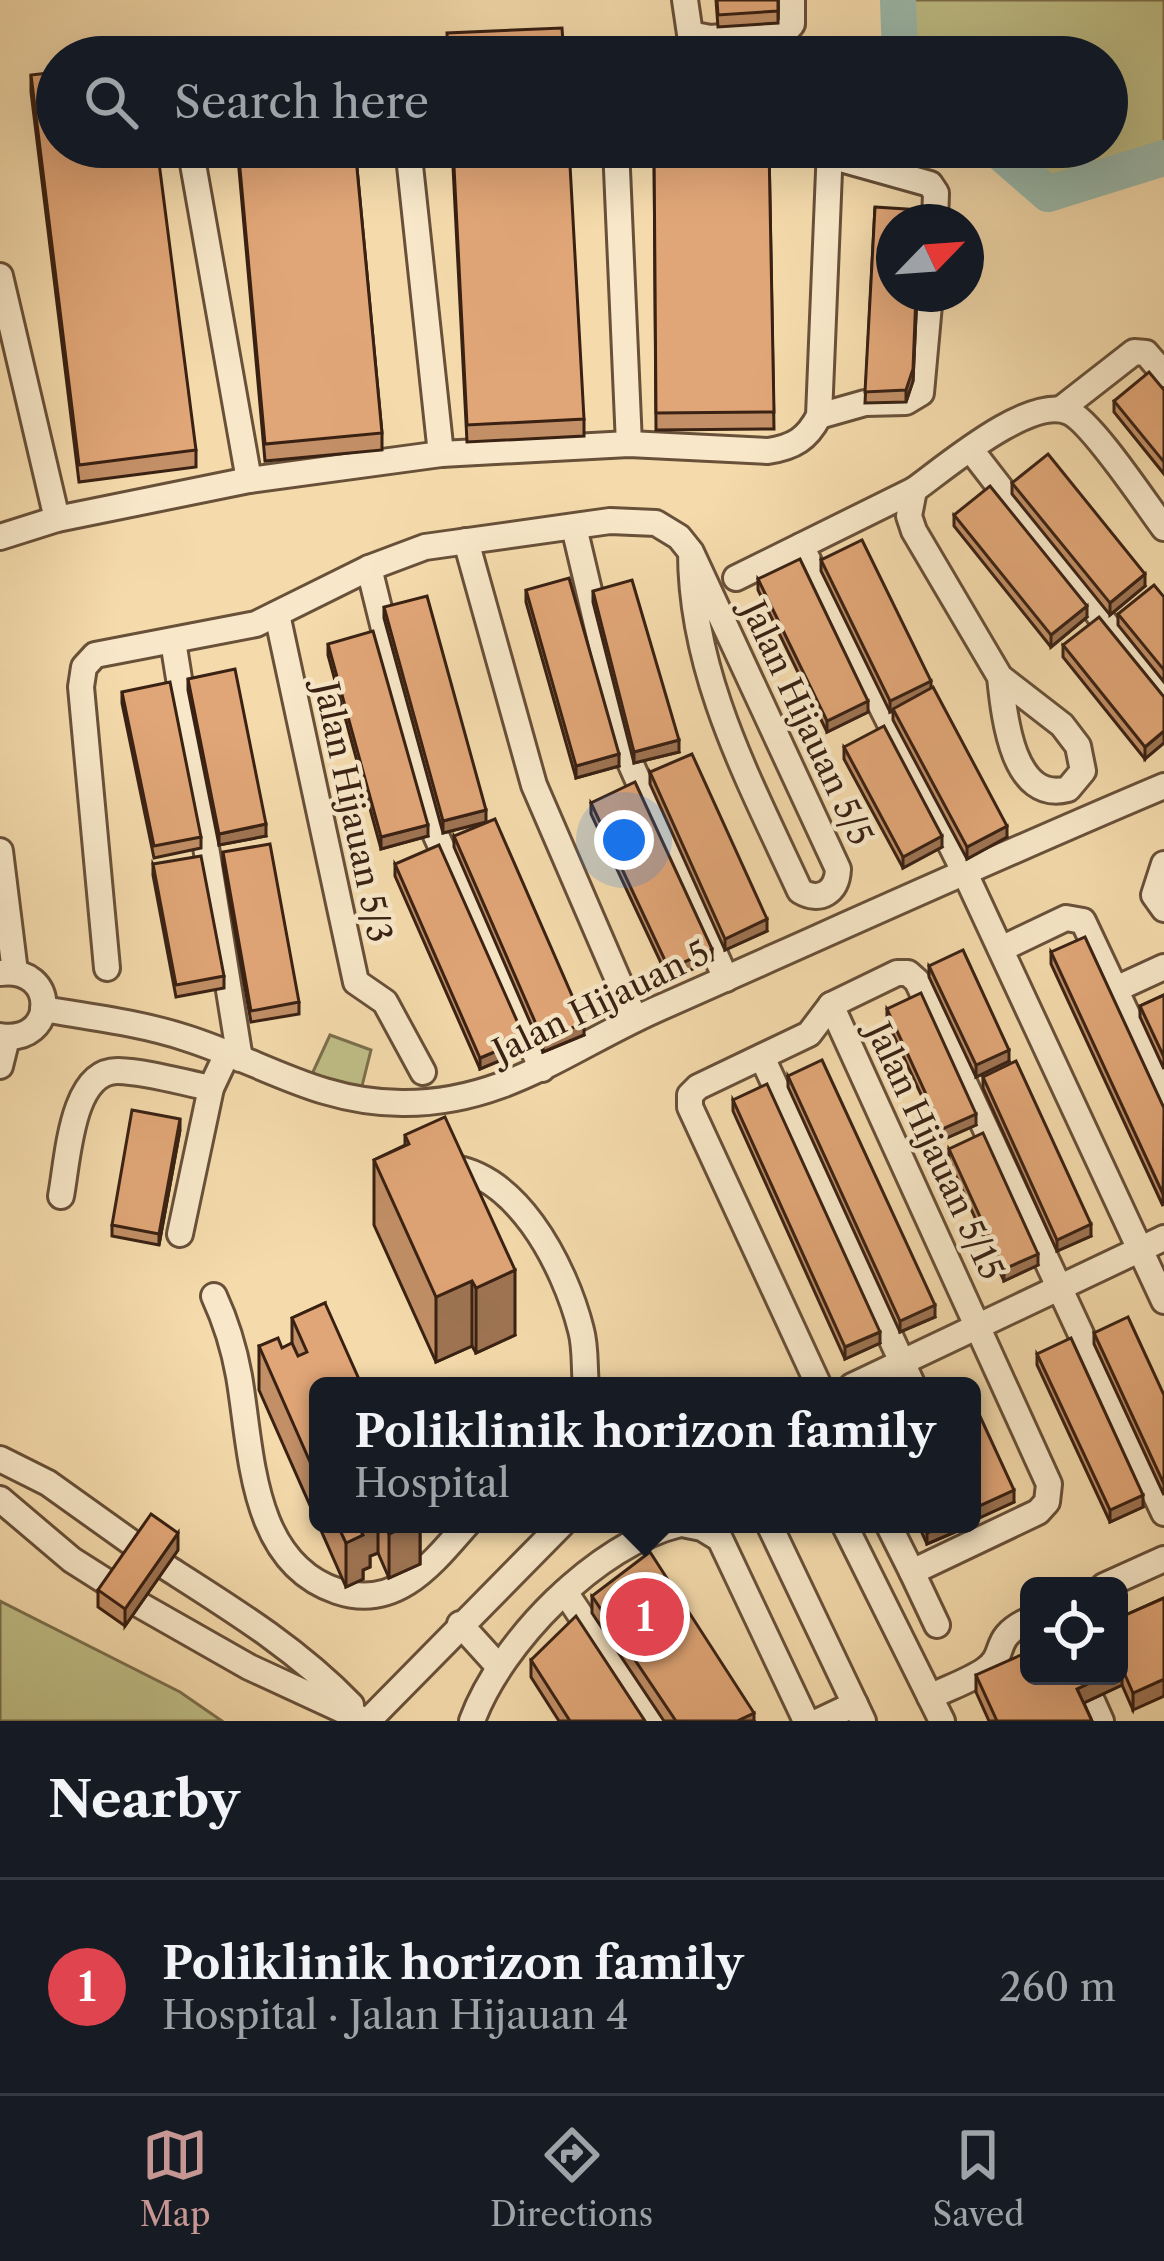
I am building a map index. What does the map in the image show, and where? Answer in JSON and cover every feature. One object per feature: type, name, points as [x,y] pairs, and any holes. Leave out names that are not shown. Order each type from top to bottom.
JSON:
[{"type":"street","points":[[685,0],[690,34],[700,36]]},
{"type":"street","points":[[735,36],[785,32],[793,24],[792,0]]},
{"type":"street","points":[[194,168],[249,481]]},
{"type":"street","points":[[410,168],[441,454]]},
{"type":"street","points":[[617,168],[629,444]]},
{"type":"street","points":[[0,537],[57,519],[249,481],[441,454],[629,444],[787,448],[809,434],[819,416],[829,168]]},
{"type":"street","points":[[882,168],[930,184],[936,204]]},
{"type":"street","points":[[0,276],[57,519]]},
{"type":"street","points":[[819,416],[865,403],[906,402],[921,393],[928,312]]},
{"type":"street","points":[[1061,410],[1135,352],[1146,352],[1164,374]]},
{"type":"street","points":[[736,578],[914,490],[1034,411],[1061,410],[1082,421],[1164,528]]},
{"type":"street","points":[[970,450],[1164,699]]},
{"type":"street","points":[[914,490],[910,516],[914,531],[1000,677],[1006,732],[1017,758],[1034,784],[1046,790],[1068,789],[1083,771],[1078,746],[1044,707],[1000,677]]},
{"type":"street","points":[[106,968],[81,687],[84,667],[94,655],[256,624],[369,568],[424,547],[610,521],[656,523],[680,537],[691,552]]},
{"type":"street","points":[[574,527],[629,760],[726,979]]},
{"type":"street","points":[[466,541],[534,785],[634,1019]]},
{"type":"street","points":[[801,546],[964,871],[1164,1301]]},
{"type":"street","name":"Jalan Hijauan 5/5","points":[[691,552],[838,869],[836,883],[824,895],[800,891],[715,701],[691,601],[691,552]]},
{"type":"street","points":[[369,568],[434,831],[542,1069]]},
{"type":"street","name":"Jalan Hijauan 5/3","points":[[277,614],[356,982],[385,1002],[423,1072]]},
{"type":"street","points":[[173,640],[233,1057],[211,1088],[179,1234]]},
{"type":"street","points":[[715,701],[757,687]]},
{"type":"street","points":[[746,773],[787,753]]},
{"type":"street","name":"Jalan Hijauan 5","points":[[44,1009],[184,1037],[292,1083],[342,1097],[401,1103],[461,1100],[514,1083],[634,1019],[1164,786]]},
{"type":"street","points":[[0,851],[8,973],[36,984],[44,1009],[31,1030],[3,1037],[0,1066]]},
{"type":"street","points":[[1164,864],[1154,895],[1164,909]]},
{"type":"street","points":[[1001,949],[1066,919],[1077,918],[1086,926],[1164,1094]]},
{"type":"street","points":[[1116,989],[1164,967]]},
{"type":"street","points":[[815,1377],[689,1101],[698,1087],[813,1031],[831,1005],[897,973],[913,976],[1164,1513]]},
{"type":"street","name":"Jalan Hijauan 5/15","points":[[831,1005],[1049,1484],[1047,1502],[1039,1512],[1014,1524],[981,1527]]},
{"type":"street","points":[[762,1057],[908,1375],[978,1325],[1164,1238]]},
{"type":"street","points":[[61,1196],[82,1093],[92,1079],[116,1071],[211,1088]]},
{"type":"street","points":[[417,1175],[463,1167],[489,1179],[512,1198],[542,1240],[565,1287],[582,1332],[585,1377]]},
{"type":"street","points":[[214,1296],[232,1344],[255,1480],[271,1531],[299,1570],[338,1592],[377,1597],[404,1587],[459,1533]]},
{"type":"street","points":[[0,1459],[48,1484],[139,1548]]},
{"type":"street","points":[[0,1498],[72,1560],[113,1586]]},
{"type":"street","points":[[367,1721],[553,1533]]},
{"type":"street","points":[[472,1721],[499,1666],[565,1592],[652,1533]]},
{"type":"street","points":[[710,1533],[720,1539],[806,1721]]},
{"type":"street","points":[[773,1533],[859,1713],[819,1721]]},
{"type":"street","points":[[848,1533],[942,1721]]},
{"type":"street","points":[[892,1533],[937,1625]]},
{"type":"street","points":[[912,1572],[968,1533]]},
{"type":"street","points":[[1124,1577],[1164,1559]]},
{"type":"street","points":[[166,1567],[302,1658],[367,1721]]},
{"type":"street","points":[[565,1592],[651,1721]]},
{"type":"street","points":[[140,1604],[250,1667],[367,1721]]},
{"type":"street","points":[[460,1624],[499,1666]]},
{"type":"street","points":[[930,1697],[985,1670],[1002,1637],[1020,1626]]},
{"type":"shaded area","points":[[898,0],[1164,0],[1164,158],[1048,194],[1018,168],[1128,168],[1128,36],[899,36]]},
{"type":"shaded area","points":[[330,1035],[371,1050],[361,1090],[306,1087]]},
{"type":"shaded area","points":[[0,1601],[180,1692],[222,1721],[0,1721]]},
{"type":"building","points":[[717,0],[778,0],[778,11],[718,15]]},
{"type":"building","points":[[562,28],[563,36],[447,36]]},
{"type":"building","points":[[36,74],[36,116],[31,75]]},
{"type":"building","points":[[42,168],[160,168],[196,450],[79,465]]},
{"type":"building","points":[[240,168],[357,168],[382,433],[265,444]]},
{"type":"building","points":[[454,168],[570,168],[584,419],[467,425]]},
{"type":"building","points":[[654,168],[769,168],[774,412],[656,413]]},
{"type":"building","points":[[875,207],[876,312],[915,312],[913,369],[906,390],[865,392]]},
{"type":"building","points":[[1149,372],[1164,390],[1164,462],[1114,401]]},
{"type":"building","points":[[1048,454],[1145,574],[1110,603],[1012,483]]},
{"type":"building","points":[[990,486],[1087,606],[1051,635],[954,515]]},
{"type":"building","points":[[862,540],[931,681],[890,701],[821,560]]},
{"type":"building","points":[[800,559],[868,701],[827,721],[758,579]]},
{"type":"building","points":[[569,578],[619,754],[576,766],[526,590]]},
{"type":"building","points":[[632,580],[679,740],[634,752],[593,591]]},
{"type":"building","points":[[1154,585],[1164,597],[1164,670],[1118,614]]},
{"type":"building","points":[[427,596],[486,810],[443,821],[384,607]]},
{"type":"building","points":[[1099,617],[1164,697],[1164,731],[1145,747],[1063,645]]},
{"type":"building","points":[[373,631],[428,825],[381,837],[328,644]]},
{"type":"building","points":[[235,669],[266,824],[219,834],[188,679]]},
{"type":"building","points":[[170,682],[201,837],[154,846],[122,692]]},
{"type":"building","points":[[933,687],[1007,826],[967,847],[893,709]]},
{"type":"building","points":[[884,726],[942,836],[903,857],[844,747]]},
{"type":"building","points":[[692,754],[767,919],[725,939],[650,772]]},
{"type":"building","points":[[635,782],[712,949],[669,969],[591,803]]},
{"type":"building","points":[[495,819],[584,1023],[543,1040],[454,836]]},
{"type":"building","points":[[270,844],[299,1002],[251,1011],[223,852]]},
{"type":"building","points":[[439,845],[525,1039],[480,1058],[395,864]]},
{"type":"building","points":[[201,856],[224,976],[176,985],[153,864]]},
{"type":"building","points":[[1085,937],[1164,1108],[1163,1194],[1051,952]]},
{"type":"building","points":[[963,950],[1009,1050],[976,1065],[929,966]]},
{"type":"building","points":[[921,993],[976,1114],[942,1129],[887,1009]]},
{"type":"building","points":[[1164,995],[1164,1057],[1140,1006]]},
{"type":"building","points":[[822,1060],[935,1305],[900,1321],[788,1076]]},
{"type":"building","points":[[1016,1061],[1091,1224],[1057,1240],[983,1077]]},
{"type":"building","points":[[767,1084],[880,1332],[845,1347],[733,1100]]},
{"type":"building","points":[[132,1110],[180,1119],[159,1234],[112,1225]]},
{"type":"building","points":[[445,1117],[515,1270],[476,1288],[472,1281],[436,1297],[374,1160],[409,1144],[405,1135]]},
{"type":"building","points":[[983,1133],[1038,1254],[1004,1269],[949,1149]]},
{"type":"building","points":[[325,1303],[358,1377],[309,1377],[309,1460],[259,1346],[278,1338],[282,1348],[292,1343],[298,1356],[307,1352],[292,1318]]},
{"type":"building","points":[[1128,1317],[1164,1395],[1164,1484],[1094,1333]]},
{"type":"building","points":[[1071,1338],[1143,1495],[1110,1510],[1037,1354]]},
{"type":"building","points":[[981,1418],[1014,1490],[981,1505]]},
{"type":"building","points":[[151,1514],[178,1533],[125,1609],[98,1590]]},
{"type":"building","points":[[341,1533],[362,1533],[363,1535],[346,1543]]},
{"type":"building","points":[[650,1552],[754,1713],[737,1721],[676,1721],[592,1596]]},
{"type":"building","points":[[1164,1598],[1164,1679],[1133,1693],[1128,1682],[1128,1614]]},
{"type":"building","points":[[576,1616],[645,1721],[570,1721],[531,1660]]},
{"type":"building","points":[[1020,1655],[1020,1685],[1086,1685],[1077,1689],[1092,1721],[997,1721],[976,1675]]},
{"type":"waterway","points":[[898,0],[899,36]]},
{"type":"waterway","points":[[1018,168],[1048,194],[1164,158]]},
{"type":"place","name":"Poliklinik horizon family","points":[[645,1617]]}]
